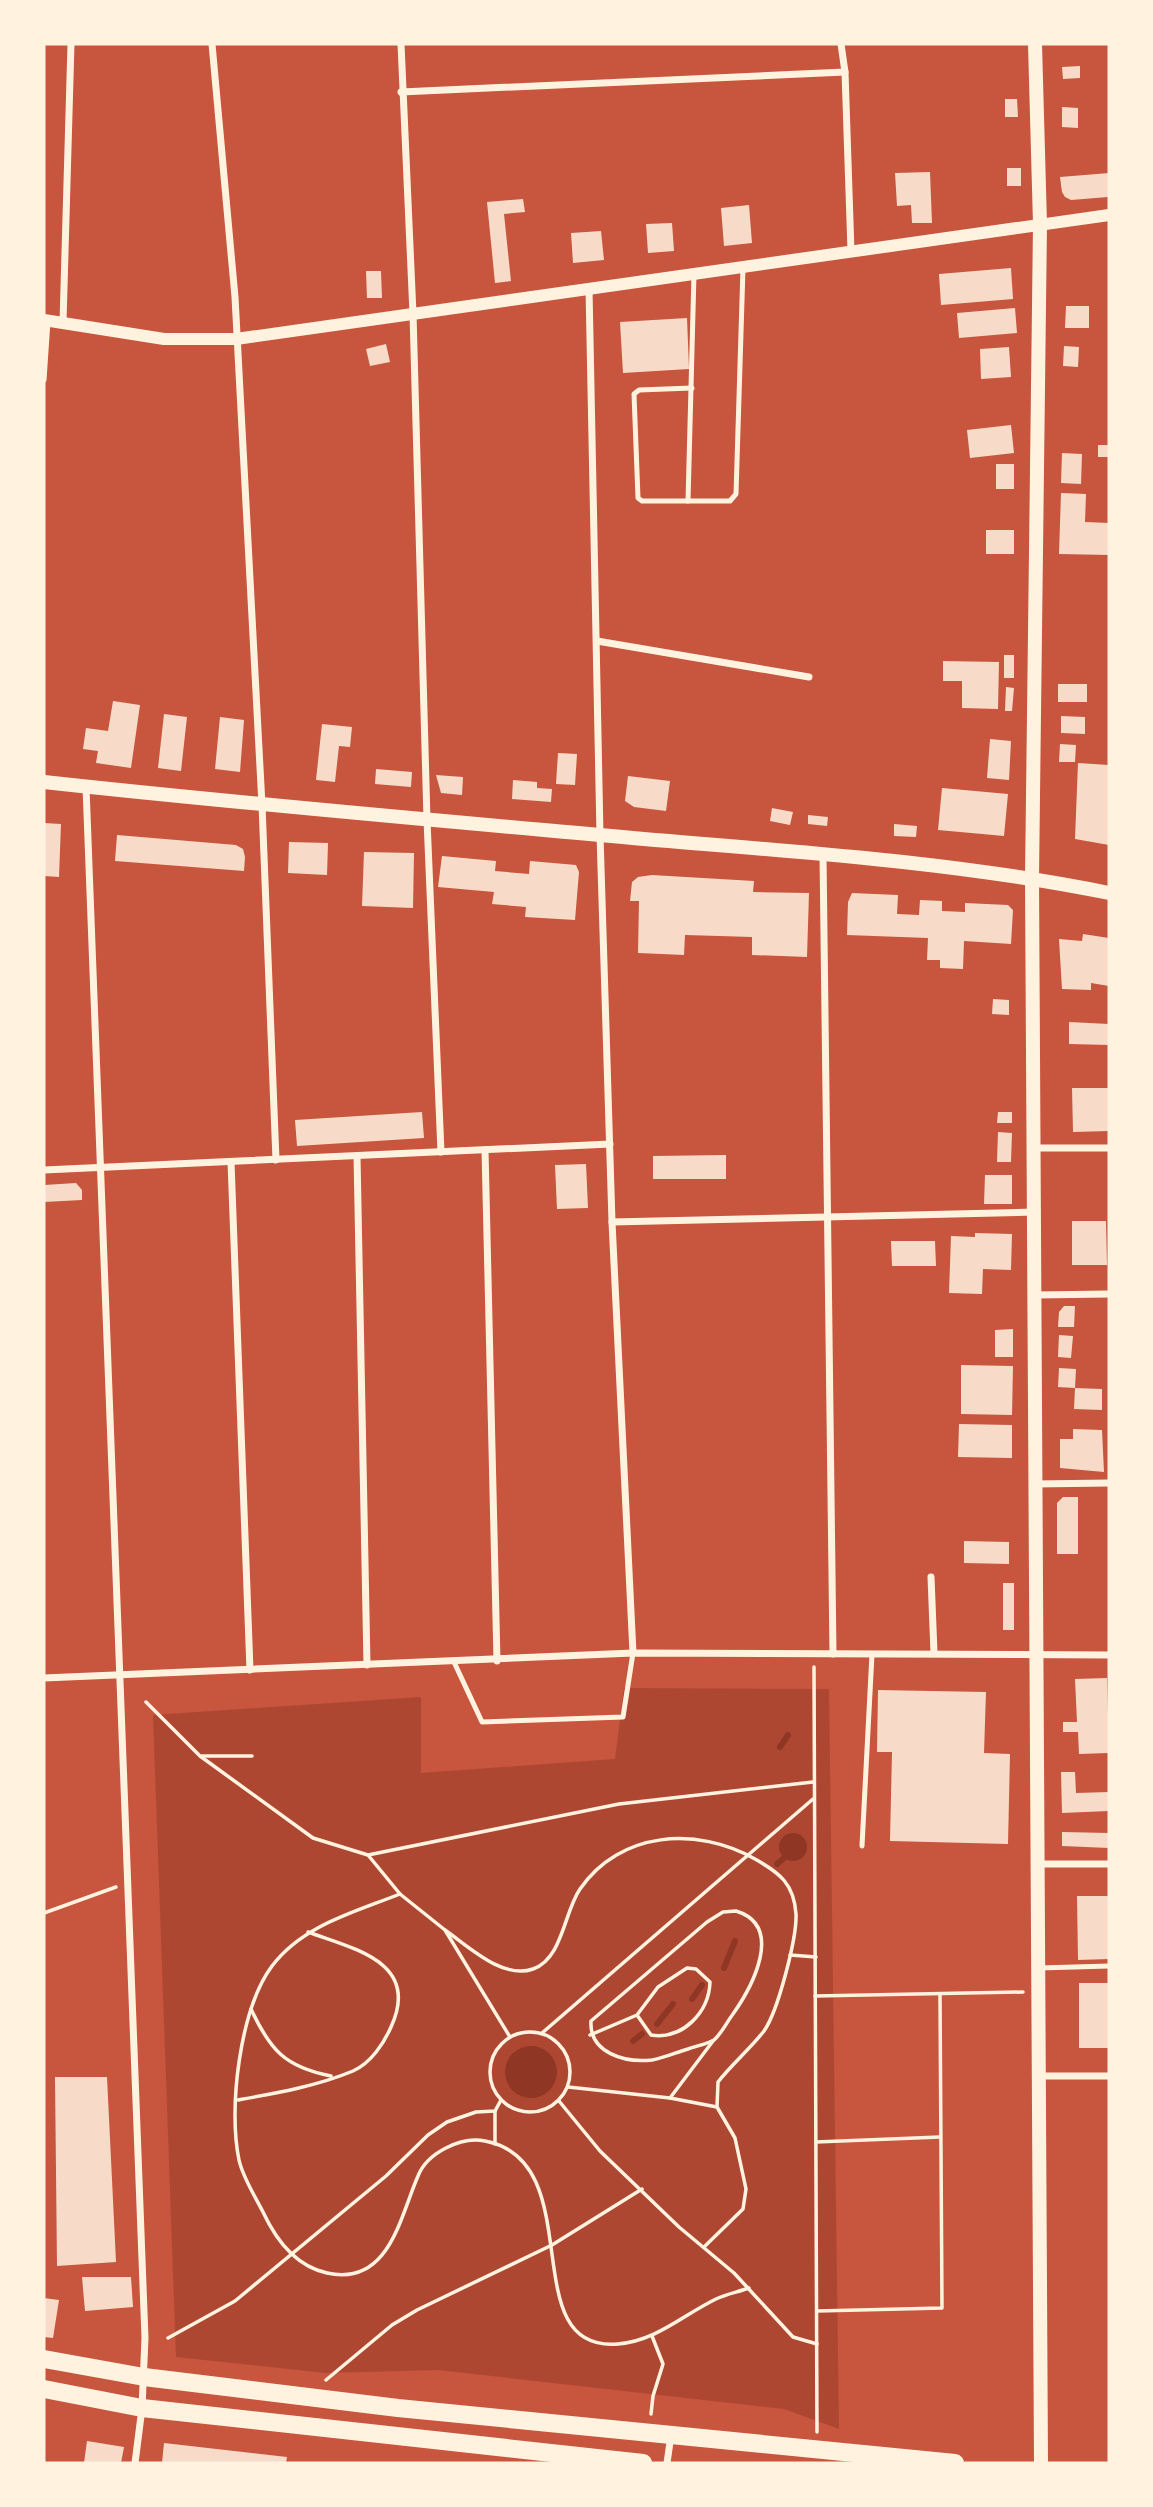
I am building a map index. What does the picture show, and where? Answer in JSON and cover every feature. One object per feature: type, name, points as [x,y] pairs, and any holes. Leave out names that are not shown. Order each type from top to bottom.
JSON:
[{"type":"main road","points":[[1035,44],[1040,225],[1032,878],[1035,1212],[1034,1656],[1039,1864],[1041,2463]]},
{"type":"main road","points":[[44,782],[262,805],[823,854],[1032,878],[1109,893]]},
{"type":"main road","points":[[44,2359],[144,2377],[323,2399],[955,2463]]},
{"type":"main road","points":[[44,2389],[142,2408],[643,2463]]},
{"type":"street","points":[[63,322],[71,44]]},
{"type":"street","points":[[212,44],[236,339],[262,805],[276,1160]]},
{"type":"street","points":[[401,44],[401,92],[414,314],[427,820],[441,1152]]},
{"type":"street","points":[[841,44],[845,72],[852,251]]},
{"type":"street","points":[[401,92],[845,72]]},
{"type":"street","points":[[46,320],[163,339],[236,339],[1109,215]]},
{"type":"street","points":[[589,289],[600,835],[612,1222],[633,1653]]},
{"type":"street","points":[[597,641],[809,677]]},
{"type":"street","points":[[86,786],[98,1168],[121,1673],[144,2377],[135,2463]]},
{"type":"street","points":[[823,854],[833,1654]]},
{"type":"street","points":[[44,1170],[610,1144]]},
{"type":"street","points":[[1034,1148],[1109,1148]]},
{"type":"street","points":[[485,1150],[497,1661]]},
{"type":"street","points":[[357,1156],[367,1665]]},
{"type":"street","points":[[231,1162],[250,1670]]},
{"type":"street","points":[[612,1222],[829,1219],[1035,1212]]},
{"type":"street","points":[[1034,1295],[1109,1294]]},
{"type":"street","points":[[1035,1484],[1109,1483]]},
{"type":"street","points":[[931,1577],[934,1653]]},
{"type":"street","points":[[44,1678],[121,1673],[497,1661],[633,1653],[1109,1655]]},
{"type":"street","points":[[1039,1864],[1109,1864]]},
{"type":"street","points":[[1038,2076],[1109,2076]]},
{"type":"street","points":[[667,2463],[672,2434]]},
{"type":"lane","points":[[692,388],[639,390],[634,394],[638,499],[642,501],[730,501],[736,494],[743,267]]},
{"type":"lane","points":[[688,501],[694,274]]},
{"type":"lane","points":[[44,380],[46,320]]},
{"type":"lane","points":[[454,1662],[482,1722],[623,1717],[633,1653]]},
{"type":"lane","points":[[862,1846],[872,1654]]},
{"type":"lane","points":[[1039,1968],[1109,1966]]},
{"type":"path","points":[[814,1654],[817,2448]]},
{"type":"path","points":[[146,1702],[200,1756],[313,1838],[368,1855],[619,1804],[813,1782]]},
{"type":"path","points":[[200,1756],[252,1756]]},
{"type":"path","points":[[542,2034],[814,1798]]},
{"type":"path","points":[[368,1855],[400,1894],[444,1930],[511,1971],[524,1971],[545,1961],[579,1890],[601,1864],[624,1848],[653,1842],[712,1840],[747,1855],[785,1881],[795,1894],[797,1931],[766,2029],[718,2082],[718,2107],[735,2138],[746,2189],[743,2209],[704,2247]]},
{"type":"path","points":[[44,1913],[128,1882]]},
{"type":"path","points":[[400,1894],[308,1932],[272,1966],[250,2008],[243,2037],[235,2125],[240,2162],[276,2236],[292,2256],[312,2269],[328,2274],[355,2275],[382,2255],[400,2227],[418,2173],[443,2149],[461,2142],[483,2140],[520,2158],[531,2171],[543,2194],[559,2302],[572,2327],[583,2336],[615,2344],[651,2336],[718,2297],[748,2288]]},
{"type":"path","points":[[670,2098],[713,2040],[739,2004],[759,1969],[761,1938],[758,1925],[750,1916],[736,1912],[723,1912],[708,1922],[609,2003],[591,2021],[590,2035],[597,2046],[624,2059],[653,2060],[713,2040]]},
{"type":"path","points":[[444,1930],[510,2037]]},
{"type":"path","points":[[238,2100],[295,2089],[355,2070],[373,2056],[386,2038],[400,1999],[394,1980],[384,1964],[365,1953],[308,1932]]},
{"type":"path","points":[[790,1955],[816,1957]]},
{"type":"path","points":[[590,2035],[637,2015],[658,1987],[687,1968],[696,1969],[710,1982],[704,2007],[695,2019],[674,2034],[652,2035],[637,2015]]},
{"type":"path","points":[[815,1996],[1039,1992]]},
{"type":"path","points":[[817,2311],[942,2308],[940,1994]]},
{"type":"path","points":[[250,2008],[266,2041],[285,2059],[304,2071],[333,2076]]},
{"type":"path","points":[[526,2031],[557,2041],[567,2055],[571,2071],[568,2087],[559,2101],[539,2111],[517,2110],[501,2100],[491,2084],[490,2066],[496,2049],[510,2037],[526,2031]]},
{"type":"path","points":[[568,2087],[670,2098],[718,2107]]},
{"type":"path","points":[[495,2144],[495,2111],[501,2100]]},
{"type":"path","points":[[559,2101],[600,2151],[679,2227],[748,2288],[793,2337],[817,2344]]},
{"type":"path","points":[[169,2338],[235,2301],[292,2256],[428,2135],[447,2122],[476,2112],[495,2111]]},
{"type":"path","points":[[816,2142],[940,2137]]},
{"type":"path","points":[[323,2399],[324,2381],[392,2325],[417,2310],[552,2245],[642,2189]]},
{"type":"path","points":[[651,2336],[663,2364],[653,2396],[651,2414]]},
{"type":"shaded area","points":[[624,1688],[829,1689],[839,2429],[784,2409],[438,2370],[326,2373],[176,2357],[153,1715],[421,1697],[421,1773],[615,1759]]},
{"type":"shaded area","points":[[793,1833],[803,1837],[807,1847],[803,1857],[793,1861],[783,1857],[779,1847],[783,1837]]},
{"type":"shaded area","points":[[531,2046],[550,2053],[557,2072],[550,2091],[531,2098],[512,2091],[505,2072],[512,2053]]},
{"type":"building","points":[[1080,66],[1080,78],[1063,79],[1062,67]]},
{"type":"building","points":[[1005,99],[1017,99],[1018,117],[1005,117]]},
{"type":"building","points":[[1062,107],[1078,108],[1078,128],[1062,127]]},
{"type":"building","points":[[1007,168],[1021,168],[1021,186],[1007,186]]},
{"type":"building","points":[[930,172],[932,223],[912,223],[911,205],[897,206],[895,173]]},
{"type":"building","points":[[1109,173],[1108,197],[1071,200],[1062,192],[1060,177]]},
{"type":"building","points":[[523,199],[525,212],[504,214],[511,281],[495,283],[487,202]]},
{"type":"building","points":[[749,205],[752,243],[724,246],[721,208]]},
{"type":"building","points":[[672,223],[674,251],[648,253],[646,224]]},
{"type":"building","points":[[601,231],[604,260],[573,263],[571,233]]},
{"type":"building","points":[[1011,268],[1013,299],[941,305],[939,274]]},
{"type":"building","points":[[366,271],[381,271],[382,298],[367,298]]},
{"type":"building","points":[[1066,306],[1089,306],[1089,328],[1065,328]]},
{"type":"building","points":[[1015,308],[1017,333],[959,338],[957,313]]},
{"type":"building","points":[[687,318],[689,369],[623,373],[620,322]]},
{"type":"building","points":[[386,344],[390,362],[370,366],[366,349]]},
{"type":"building","points":[[1064,346],[1079,347],[1078,367],[1063,366]]},
{"type":"building","points":[[1009,347],[1011,377],[981,379],[980,349]]},
{"type":"building","points":[[1011,425],[1014,453],[970,458],[967,430]]},
{"type":"building","points":[[1098,445],[1109,445],[1109,457],[1098,457]]},
{"type":"building","points":[[1062,453],[1082,454],[1081,484],[1061,483]]},
{"type":"building","points":[[996,464],[1014,464],[1014,489],[996,489]]},
{"type":"building","points":[[1061,493],[1086,494],[1085,522],[1109,523],[1109,555],[1059,554]]},
{"type":"building","points":[[986,530],[1014,530],[1014,554],[986,554]]},
{"type":"building","points":[[1004,655],[1014,655],[1014,678],[1004,678]]},
{"type":"building","points":[[943,661],[999,662],[998,709],[962,708],[962,681],[943,681]]},
{"type":"building","points":[[1058,684],[1087,684],[1087,702],[1058,702]]},
{"type":"building","points":[[1006,687],[1014,688],[1012,711],[1005,711]]},
{"type":"building","points":[[113,701],[140,705],[131,768],[96,763],[98,751],[83,749],[86,728],[108,731]]},
{"type":"building","points":[[164,714],[187,717],[181,771],[158,768]]},
{"type":"building","points":[[1061,716],[1085,717],[1085,734],[1061,733]]},
{"type":"building","points":[[220,717],[244,720],[240,772],[215,769]]},
{"type":"building","points":[[322,724],[352,727],[350,747],[339,746],[335,782],[316,780]]},
{"type":"building","points":[[990,739],[1011,741],[1009,780],[987,778]]},
{"type":"building","points":[[1060,744],[1076,745],[1075,762],[1059,762]]},
{"type":"building","points":[[558,753],[577,754],[575,785],[556,784]]},
{"type":"building","points":[[1078,763],[1109,765],[1109,845],[1075,839]]},
{"type":"building","points":[[376,769],[412,772],[411,787],[375,784]]},
{"type":"building","points":[[436,775],[463,777],[462,795],[441,793]]},
{"type":"building","points":[[628,776],[670,781],[666,811],[634,807],[625,801]]},
{"type":"building","points":[[513,780],[537,782],[537,788],[552,789],[551,802],[512,799]]},
{"type":"building","points":[[942,788],[1008,794],[1004,836],[938,830]]},
{"type":"building","points":[[772,808],[793,812],[790,825],[770,821]]},
{"type":"building","points":[[808,815],[828,817],[827,826],[808,824]]},
{"type":"building","points":[[44,823],[61,824],[59,877],[44,876]]},
{"type":"building","points":[[894,824],[917,826],[916,837],[894,836]]},
{"type":"building","points":[[117,835],[236,845],[243,849],[244,871],[115,861]]},
{"type":"building","points":[[289,842],[328,843],[327,875],[288,873]]},
{"type":"building","points":[[364,852],[414,853],[413,908],[362,906]]},
{"type":"building","points":[[442,856],[496,861],[495,871],[529,874],[530,861],[576,865],[579,872],[575,920],[525,917],[526,907],[492,904],[494,892],[438,887]]},
{"type":"building","points":[[652,875],[754,881],[753,892],[809,893],[807,957],[752,955],[752,937],[685,935],[684,955],[638,953],[639,901],[630,901],[632,882],[638,877]]},
{"type":"building","points":[[852,893],[898,895],[897,914],[919,915],[920,900],[942,901],[942,911],[965,912],[965,903],[1008,905],[1013,910],[1011,944],[964,941],[963,969],[940,968],[940,960],[927,960],[928,938],[847,935],[848,902]]},
{"type":"building","points":[[1083,934],[1109,938],[1109,986],[1091,983],[1091,990],[1062,989],[1059,939],[1082,941]]},
{"type":"building","points":[[993,999],[1009,1000],[1009,1015],[992,1014]]},
{"type":"building","points":[[1069,1022],[1109,1024],[1109,1045],[1069,1044]]},
{"type":"building","points":[[1072,1088],[1109,1088],[1109,1131],[1073,1132]]},
{"type":"building","points":[[422,1112],[424,1138],[297,1146],[295,1120]]},
{"type":"building","points":[[998,1112],[1012,1112],[1012,1123],[997,1123]]},
{"type":"building","points":[[998,1132],[1012,1133],[1011,1162],[997,1162]]},
{"type":"building","points":[[726,1155],[726,1179],[653,1179],[653,1156]]},
{"type":"building","points":[[586,1164],[588,1208],[557,1209],[555,1165]]},
{"type":"building","points":[[985,1175],[1012,1175],[1012,1204],[984,1204]]},
{"type":"building","points":[[76,1183],[82,1190],[82,1200],[44,1202],[44,1185]]},
{"type":"building","points":[[1072,1221],[1106,1221],[1107,1265],[1072,1265]]},
{"type":"building","points":[[975,1233],[1012,1234],[1011,1270],[983,1269],[982,1294],[949,1293],[951,1236],[975,1237]]},
{"type":"building","points":[[891,1241],[935,1241],[936,1266],[892,1266]]},
{"type":"building","points":[[1064,1306],[1075,1306],[1074,1327],[1058,1327],[1059,1312]]},
{"type":"building","points":[[1013,1329],[1013,1357],[995,1357],[995,1330]]},
{"type":"building","points":[[1059,1335],[1073,1336],[1071,1358],[1058,1357]]},
{"type":"building","points":[[961,1365],[1013,1366],[1012,1415],[961,1414]]},
{"type":"building","points":[[1059,1368],[1076,1369],[1075,1388],[1058,1387]]},
{"type":"building","points":[[1075,1388],[1102,1389],[1102,1410],[1074,1409]]},
{"type":"building","points":[[959,1424],[1012,1425],[1012,1458],[958,1457]]},
{"type":"building","points":[[1073,1429],[1102,1430],[1104,1472],[1060,1468],[1060,1439],[1073,1439]]},
{"type":"building","points":[[1063,1497],[1078,1497],[1078,1554],[1057,1554],[1057,1503]]},
{"type":"building","points":[[964,1541],[1009,1542],[1009,1564],[964,1563]]},
{"type":"building","points":[[1003,1583],[1014,1583],[1014,1630],[1003,1630]]},
{"type":"building","points":[[1107,1678],[1109,1753],[1079,1754],[1078,1732],[1063,1732],[1063,1722],[1077,1722],[1075,1679]]},
{"type":"building","points":[[878,1690],[986,1692],[984,1753],[1010,1754],[1008,1844],[890,1841],[892,1752],[877,1752]]},
{"type":"building","points":[[1061,1772],[1075,1772],[1076,1793],[1109,1792],[1109,1811],[1062,1813]]},
{"type":"building","points":[[1062,1832],[1109,1833],[1109,1848],[1062,1846]]},
{"type":"building","points":[[1077,1896],[1109,1896],[1109,1959],[1078,1960]]},
{"type":"building","points":[[1079,1983],[1109,1983],[1109,2048],[1079,2048]]},
{"type":"building","points":[[55,2077],[107,2077],[116,2262],[57,2266]]},
{"type":"building","points":[[82,2277],[131,2277],[133,2307],[85,2311]]},
{"type":"building","points":[[44,2298],[59,2300],[53,2338],[44,2337]]},
{"type":"building","points":[[87,2441],[124,2447],[121,2463],[84,2463]]},
{"type":"building","points":[[164,2443],[287,2457],[286,2463],[162,2463]]},
{"type":"waterway","points":[[780,1747],[788,1735]]},
{"type":"waterway","points":[[777,1864],[784,1858]]},
{"type":"waterway","points":[[724,1968],[735,1941]]},
{"type":"waterway","points":[[692,1999],[702,1985]]},
{"type":"waterway","points":[[657,2024],[673,2004]]},
{"type":"waterway","points":[[633,2041],[642,2034]]}]
